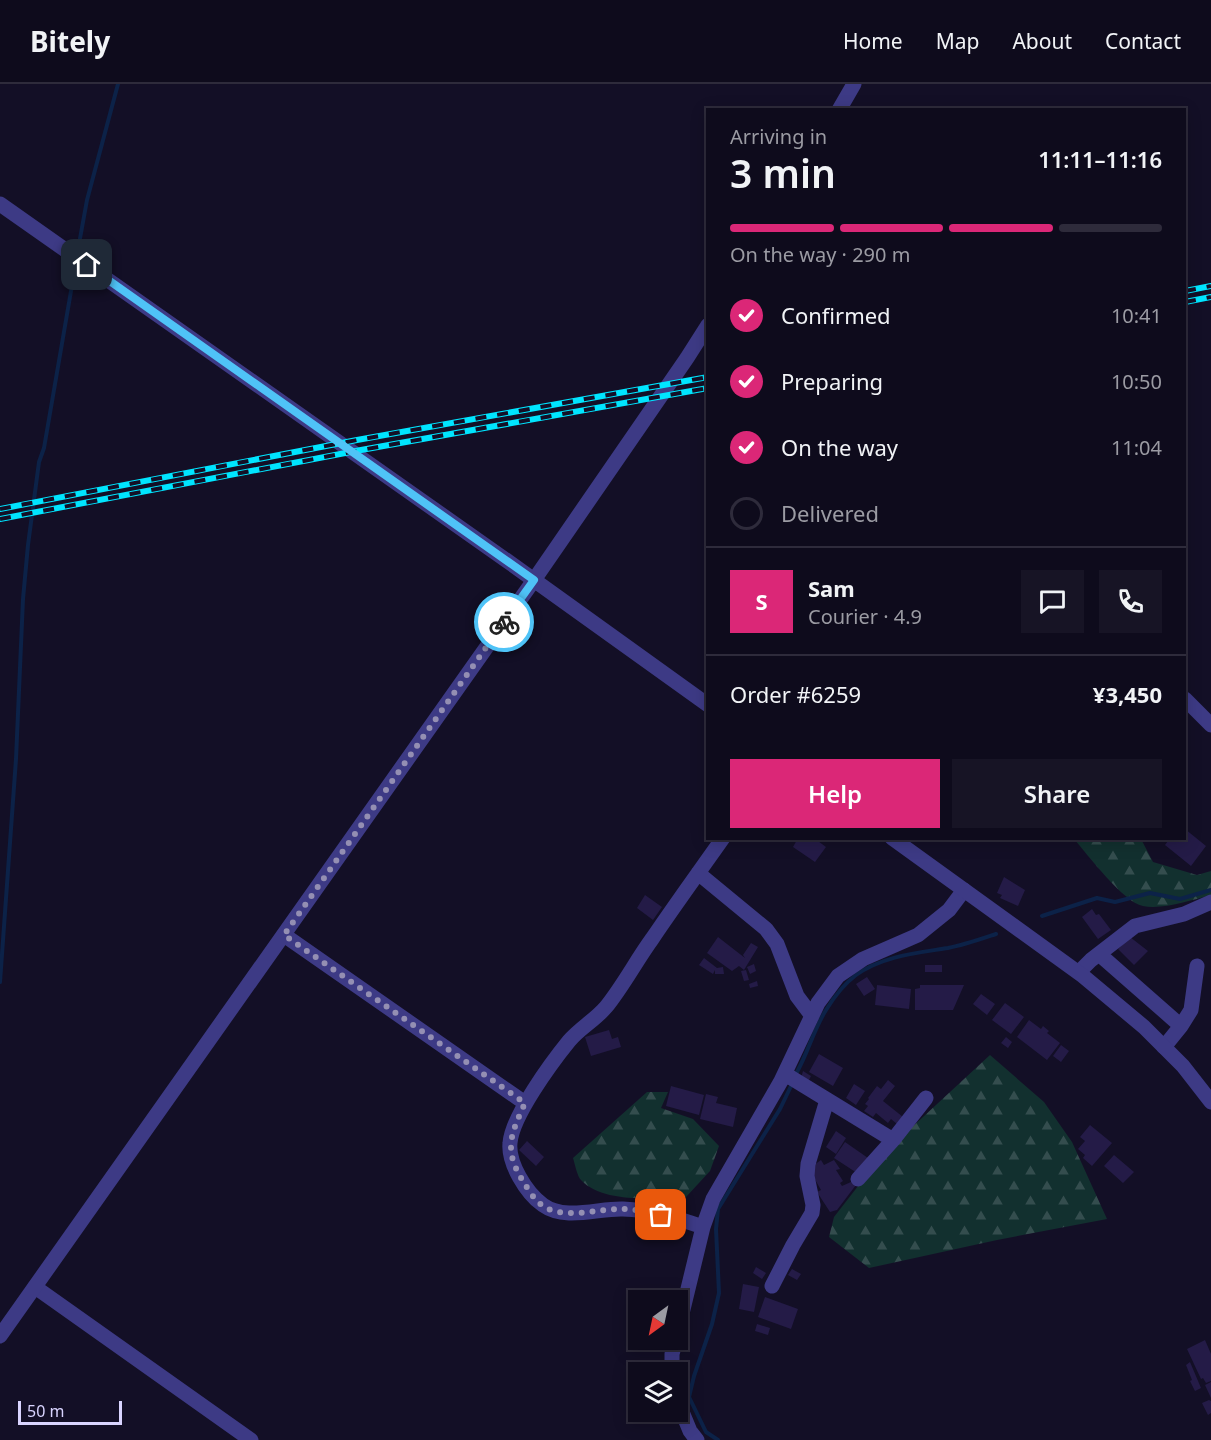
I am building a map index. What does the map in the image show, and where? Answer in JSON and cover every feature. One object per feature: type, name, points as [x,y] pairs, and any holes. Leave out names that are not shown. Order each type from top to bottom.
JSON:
[{"type":"street","points":[[840,108],[854,84]]},
{"type":"street","points":[[0,204],[706,704]]},
{"type":"street","points":[[0,1336],[534,580],[706,328]]},
{"type":"street","points":[[1186,700],[1211,725]]},
{"type":"street","points":[[703,1227],[675,1218],[621,1209],[568,1212],[554,1210],[543,1205],[526,1186],[517,1172],[511,1155],[510,1142],[525,1103],[570,1040],[605,1008],[722,840]]},
{"type":"street","points":[[895,840],[1078,972],[1144,1027],[1183,1066],[1211,1102]]},
{"type":"street","points":[[698,873],[766,929],[777,944],[797,996],[812,1016]]},
{"type":"street","points":[[688,1290],[712,1199],[785,1074],[818,1003],[838,976],[862,959],[918,935],[949,910],[964,890]]},
{"type":"street","points":[[1078,972],[1135,926],[1184,914],[1211,902]]},
{"type":"street","points":[[284,935],[525,1103]]},
{"type":"street","points":[[1099,954],[1181,1026]]},
{"type":"street","points":[[1164,1047],[1191,1010],[1197,966]]},
{"type":"street","points":[[785,1074],[892,1140]]},
{"type":"street","points":[[858,1179],[926,1098]]},
{"type":"street","points":[[772,1286],[812,1213],[813,1205],[807,1176],[808,1164],[827,1100]]},
{"type":"street","points":[[35,1287],[251,1440]]},
{"type":"street","points":[[686,1422],[697,1440]]},
{"type":"green space","points":[[1075,840],[1142,840],[1153,862],[1197,875],[1211,871],[1211,895],[1168,906],[1143,906],[1126,896]]},
{"type":"green space","points":[[990,1055],[1044,1102],[1072,1142],[1107,1219],[869,1268],[829,1237],[834,1217],[883,1154]]},
{"type":"green space","points":[[647,1092],[668,1092],[661,1108],[693,1119],[719,1146],[710,1171],[686,1197],[616,1196],[591,1188],[581,1180],[577,1173],[573,1158]]},
{"type":"building","points":[[1186,830],[1206,846],[1191,866],[1165,845],[1169,840],[1186,840]]},
{"type":"building","points":[[797,840],[817,840],[826,847],[815,862],[793,847]]},
{"type":"building","points":[[1004,877],[1025,890],[1018,906],[1000,898],[1002,895],[997,893]]},
{"type":"building","points":[[645,895],[662,907],[653,920],[637,908]]},
{"type":"building","points":[[1092,909],[1096,915],[1099,914],[1111,930],[1098,939],[1082,917]]},
{"type":"building","points":[[718,937],[745,958],[743,955],[751,943],[758,947],[744,970],[739,966],[732,971],[707,953]]},
{"type":"building","points":[[1130,937],[1148,951],[1134,965],[1118,949]]},
{"type":"building","points":[[704,958],[717,968],[723,967],[724,974],[715,974],[715,970],[713,974],[699,965]]},
{"type":"building","points":[[754,964],[756,971],[750,974],[747,967]]},
{"type":"building","points":[[925,965],[942,965],[942,972],[925,972]]},
{"type":"building","points":[[746,970],[749,980],[744,981],[741,971]]},
{"type":"building","points":[[867,977],[875,989],[864,996],[856,984]]},
{"type":"building","points":[[757,981],[758,986],[750,988],[749,984]]},
{"type":"building","points":[[877,985],[911,989],[909,1009],[875,1005]]},
{"type":"building","points":[[920,985],[964,985],[953,1010],[915,1010],[915,989],[920,988]]},
{"type":"building","points":[[981,994],[995,1004],[987,1015],[973,1004]]},
{"type":"building","points":[[1005,1003],[1024,1017],[1011,1034],[992,1020]]},
{"type":"building","points":[[1029,1020],[1041,1029],[1043,1026],[1049,1031],[1047,1033],[1060,1043],[1047,1060],[1017,1037]]},
{"type":"building","points":[[609,1030],[612,1039],[618,1037],[621,1047],[591,1056],[585,1037]]},
{"type":"building","points":[[1006,1037],[1012,1042],[1008,1048],[1001,1043]]},
{"type":"building","points":[[1061,1045],[1069,1051],[1061,1062],[1053,1056]]},
{"type":"building","points":[[819,1054],[843,1068],[833,1086],[809,1072]]},
{"type":"building","points":[[803,1071],[811,1076],[808,1082],[801,1078]]},
{"type":"building","points":[[888,1080],[895,1086],[883,1101],[903,1117],[897,1124],[891,1119],[888,1123],[876,1113],[873,1117],[864,1111],[868,1106],[865,1104],[868,1098],[877,1086],[881,1089]]},
{"type":"building","points":[[854,1084],[865,1091],[856,1105],[846,1098]]},
{"type":"building","points":[[671,1086],[704,1095],[699,1115],[666,1106]]},
{"type":"building","points":[[706,1094],[718,1097],[716,1103],[737,1108],[733,1127],[700,1119]]},
{"type":"building","points":[[1090,1125],[1112,1143],[1092,1166],[1083,1158],[1085,1155],[1078,1149],[1085,1141],[1080,1137]]},
{"type":"building","points":[[836,1131],[846,1138],[836,1154],[826,1147]]},
{"type":"building","points":[[527,1141],[544,1157],[536,1166],[519,1150]]},
{"type":"building","points":[[845,1142],[868,1158],[857,1173],[834,1158]]},
{"type":"building","points":[[1114,1155],[1134,1172],[1123,1183],[1104,1166]]},
{"type":"building","points":[[821,1160],[824,1165],[834,1160],[840,1169],[836,1170],[843,1181],[840,1183],[842,1186],[851,1182],[856,1185],[837,1210],[830,1212],[817,1192],[821,1190],[813,1176],[814,1165]]},
{"type":"building","points":[[756,1267],[766,1273],[762,1279],[753,1273]]},
{"type":"building","points":[[792,1269],[801,1274],[797,1280],[788,1275]]},
{"type":"building","points":[[743,1284],[759,1287],[754,1312],[739,1309]]},
{"type":"building","points":[[765,1297],[798,1309],[791,1329],[758,1317]]},
{"type":"building","points":[[757,1324],[770,1328],[768,1335],[755,1331]]},
{"type":"building","points":[[1205,1340],[1211,1354],[1211,1381],[1206,1383],[1203,1378],[1201,1379],[1187,1349]]},
{"type":"building","points":[[1190,1362],[1201,1388],[1195,1391],[1186,1365]]},
{"type":"building","points":[[1211,1382],[1211,1398],[1205,1385]]},
{"type":"building","points":[[1211,1401],[1211,1413],[1208,1415],[1202,1403]]},
{"type":"waterway","points":[[77,255],[87,200],[118,84]]},
{"type":"waterway","points":[[0,982],[28,545],[39,462],[44,448],[76,262]]},
{"type":"waterway","points":[[1042,916],[1097,898],[1115,902],[1150,893],[1180,899],[1211,890]]},
{"type":"waterway","points":[[797,1072],[826,1010],[847,982],[856,975],[888,959],[954,947],[996,934]]},
{"type":"waterway","points":[[718,1440],[706,1432],[689,1397],[712,1324],[719,1293],[716,1229],[718,1209],[780,1109],[792,1084]]},
{"type":"railway","points":[[1186,291],[1211,286]]},
{"type":"railway","points":[[1186,302],[1211,297]]},
{"type":"railway","points":[[0,509],[357,440],[706,377]]},
{"type":"railway","points":[[0,519],[361,450],[706,388]]},
{"type":"way so far","points":[[504,622],[284,935],[525,1103],[514,1127],[510,1142],[511,1155],[517,1172],[531,1193],[543,1205],[554,1210],[568,1212],[621,1209],[661,1215]]},
{"type":"route","points":[[87,265],[534,580],[504,622]]}]
